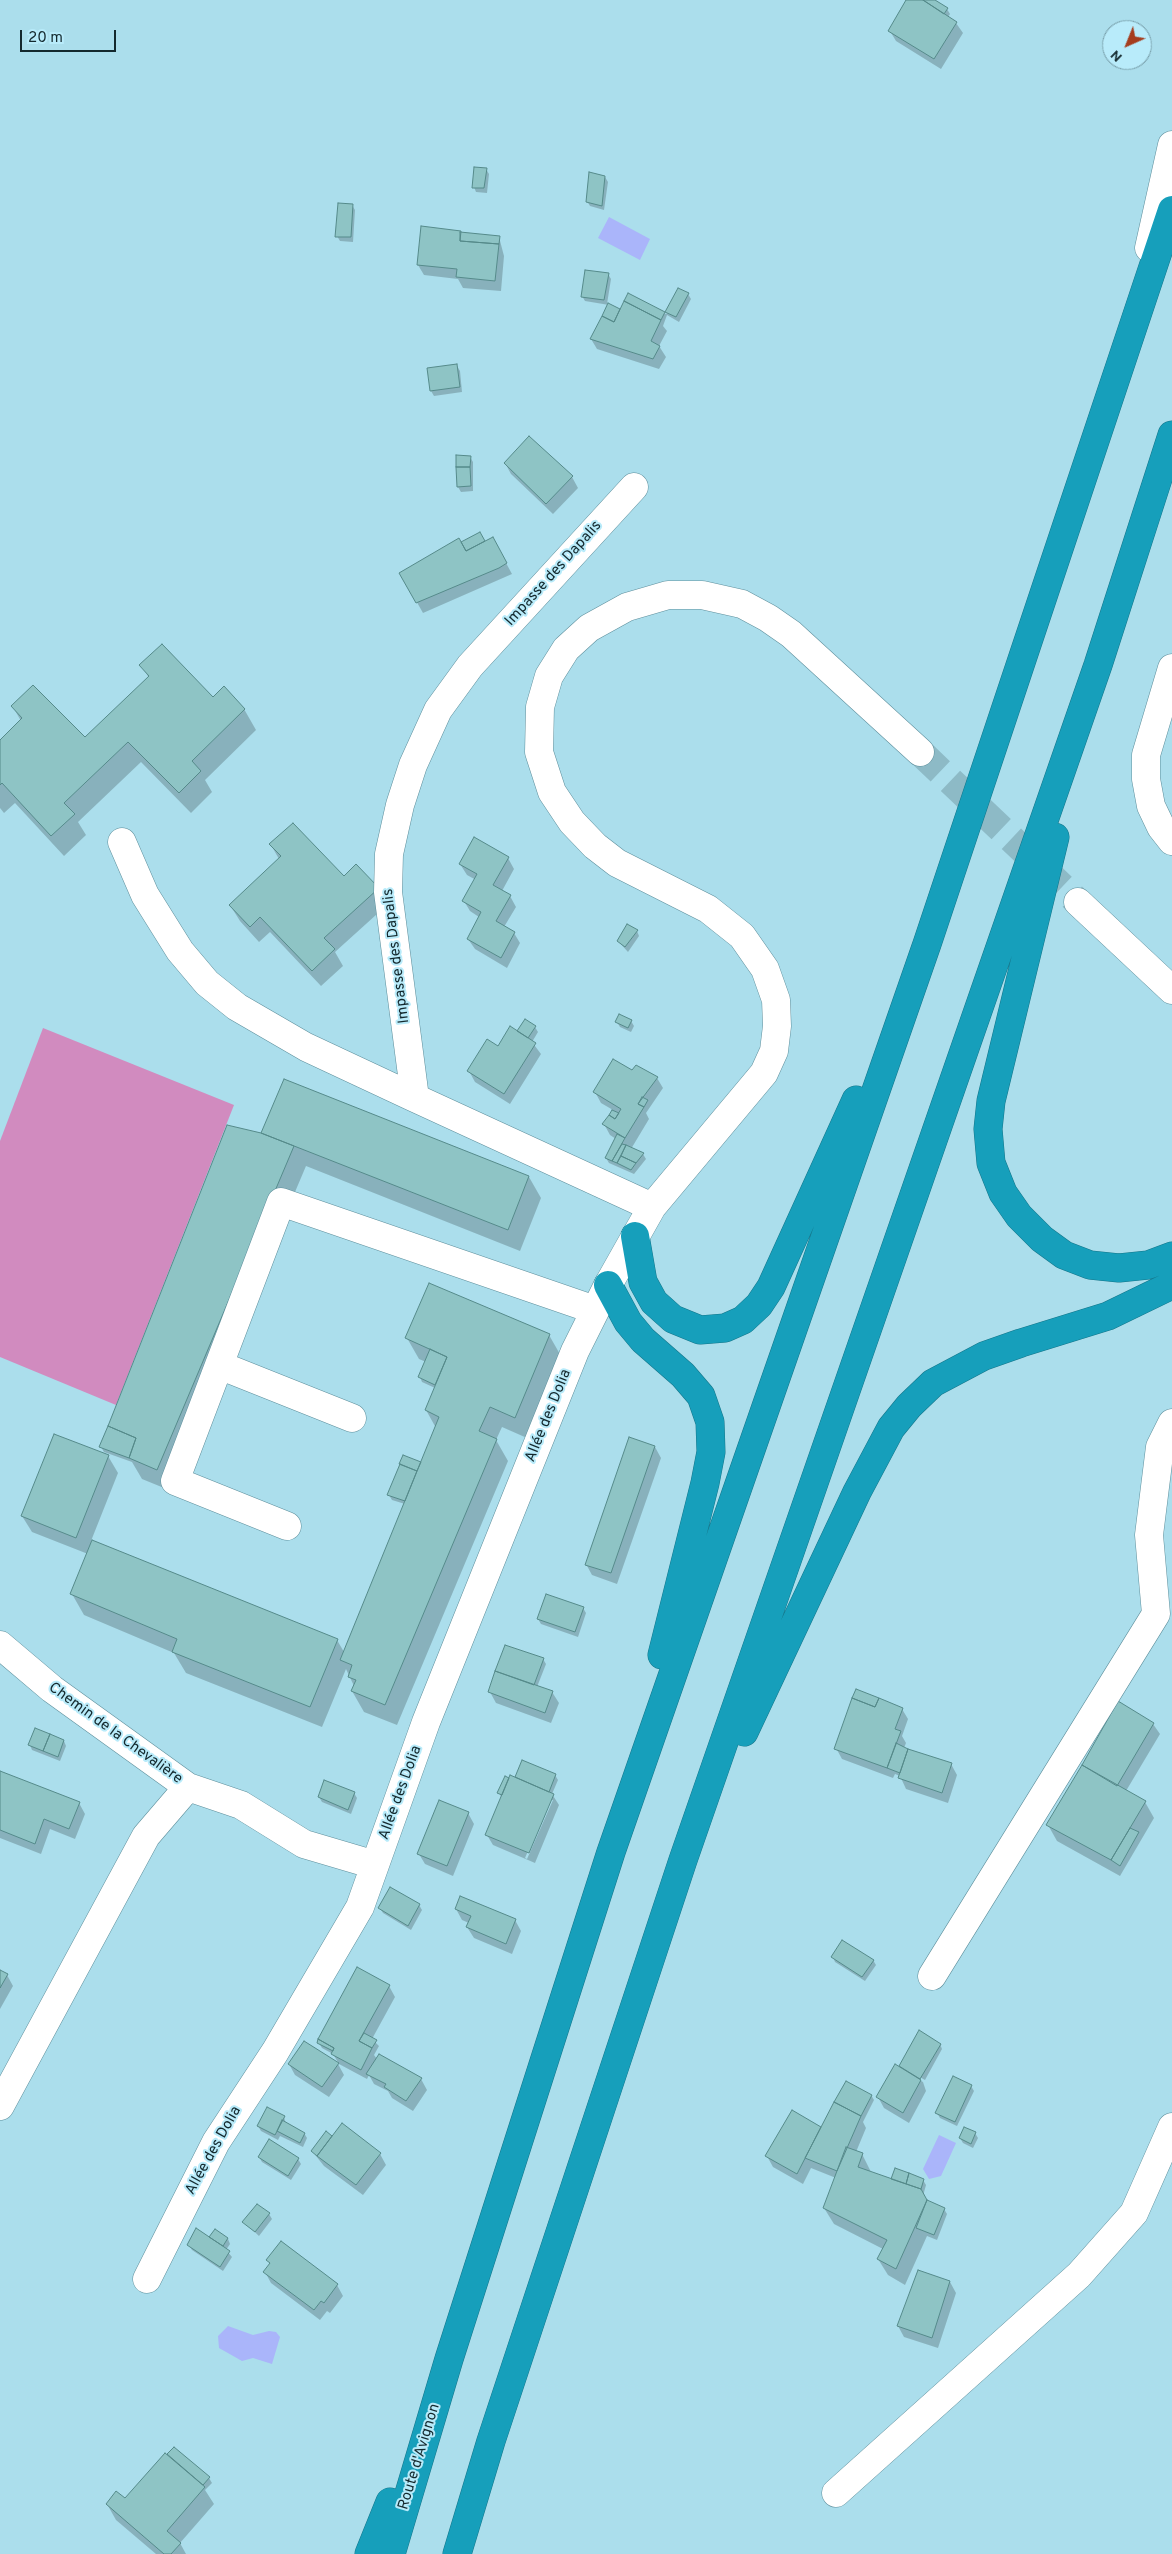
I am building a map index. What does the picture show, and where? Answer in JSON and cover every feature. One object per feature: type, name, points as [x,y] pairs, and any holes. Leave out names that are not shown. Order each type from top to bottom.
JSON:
[{"type":"highway","points":[[369,2554],[449,2359],[611,1852],[927,944],[1129,334],[1172,210]]},
{"type":"highway","points":[[457,2554],[491,2441],[684,1860],[1098,665],[1172,435]]},
{"type":"highway","points":[[1098,665],[997,1071],[988,1129],[991,1163],[1003,1193],[1019,1216],[1042,1239],[1064,1255],[1090,1265],[1119,1268],[1148,1265],[1172,1256]]},
{"type":"highway","points":[[635,1236],[642,1282],[654,1302],[673,1319],[700,1330],[724,1328],[743,1320],[759,1305],[771,1287],[927,944]]},
{"type":"highway","points":[[608,1285],[628,1322],[638,1334],[684,1375],[701,1396],[710,1422],[710,1452],[695,1529],[611,1852]]},
{"type":"highway","points":[[684,1860],[857,1492],[891,1428],[908,1406],[933,1383],[984,1356],[1020,1342],[1108,1316],[1172,1285]]},
{"type":"highway","name":"Route d'Avignon","points":[[391,2554],[449,2359]]},
{"type":"highway","points":[[445,2554],[491,2441]]},
{"type":"street","points":[[1129,334],[1172,145]]},
{"type":"street","name":"Impasse des Dapalis","points":[[416,1098],[388,892],[389,854],[413,765],[438,710],[470,666],[634,487]]},
{"type":"street","name":"Allée des Dolia","points":[[147,2279],[216,2142],[275,2052],[360,1907],[426,1722],[575,1351],[608,1285],[652,1207],[764,1073],[774,1050],[777,1026],[776,1000],[765,969],[742,936],[708,909],[617,863],[595,846],[572,822],[552,792],[539,752],[540,708],[549,676],[566,649],[589,628],[627,607],[668,595],[702,596],[742,604],[768,618],[791,634],[920,752]]},
{"type":"street","points":[[1172,668],[1146,755],[1146,779],[1152,806],[1161,827],[1172,840]]},
{"type":"street","points":[[122,842],[145,895],[180,951],[207,983],[237,1007],[306,1047],[652,1207]]},
{"type":"street","points":[[1078,902],[1172,990]]},
{"type":"street","points":[[287,1526],[174,1481],[280,1202],[596,1310]]},
{"type":"street","points":[[219,1365],[352,1418]]},
{"type":"street","points":[[932,1976],[1156,1614],[1150,1535],[1160,1447],[1172,1424]]},
{"type":"street","name":"Chemin de la Chevalière","points":[[0,1645],[52,1689],[188,1787],[241,1805],[304,1844],[375,1865]]},
{"type":"street","points":[[0,2106],[146,1836],[188,1787]]},
{"type":"street","points":[[836,2493],[1079,2275],[1134,2213],[1172,2127]]},
{"type":"shaded area","points":[[43,1028],[234,1105],[116,1405],[0,1357],[0,1141]]},
{"type":"water","points":[[609,217],[650,239],[640,260],[598,238]]},
{"type":"water","points":[[939,2135],[956,2143],[941,2176],[929,2179],[923,2169]]},
{"type":"water","points":[[228,2326],[253,2335],[269,2331],[276,2332],[280,2337],[272,2364],[253,2358],[242,2361],[219,2348],[218,2336]]},
{"type":"building","points":[[906,0],[923,0],[957,22],[934,59],[888,31]]},
{"type":"building","points":[[923,0],[935,0],[948,8],[944,14]]},
{"type":"building","points":[[474,167],[487,168],[484,188],[472,188]]},
{"type":"building","points":[[589,172],[605,176],[602,206],[586,202]]},
{"type":"building","points":[[338,203],[353,204],[351,237],[335,237]]},
{"type":"building","points":[[421,226],[461,231],[460,241],[499,244],[495,281],[456,277],[457,269],[417,265]]},
{"type":"building","points":[[460,232],[500,236],[499,244],[460,241]]},
{"type":"building","points":[[585,270],[609,273],[604,300],[581,297]]},
{"type":"building","points":[[678,288],[689,293],[676,317],[665,312]]},
{"type":"building","points":[[628,293],[665,312],[661,320],[624,301]]},
{"type":"building","points":[[624,301],[661,320],[651,341],[660,346],[653,359],[590,339],[602,316],[614,322]]},
{"type":"building","points":[[608,303],[620,309],[614,322],[602,316]]},
{"type":"building","points":[[457,364],[460,387],[430,391],[427,368]]},
{"type":"building","points":[[529,436],[573,476],[546,504],[504,463]]},
{"type":"building","points":[[456,455],[471,456],[470,467],[456,467]]},
{"type":"building","points":[[456,467],[470,467],[471,486],[457,487]]},
{"type":"building","points":[[480,532],[485,541],[466,551],[461,542]]},
{"type":"building","points":[[493,537],[507,563],[416,603],[399,573],[459,538],[466,551]]},
{"type":"building","points":[[162,644],[213,697],[224,686],[245,709],[192,761],[201,771],[179,793],[128,742],[64,803],[75,814],[51,836],[2,783],[0,785],[0,740],[22,718],[11,706],[33,685],[85,737],[149,676],[139,665]]},
{"type":"building","points":[[293,823],[344,876],[356,864],[379,888],[324,938],[335,949],[312,971],[260,917],[250,927],[229,905],[281,856],[269,844]]},
{"type":"building","points":[[474,837],[509,857],[493,885],[511,895],[496,921],[515,932],[501,958],[467,939],[481,912],[462,901],[477,874],[459,864]]},
{"type":"building","points":[[627,924],[638,930],[625,947],[617,941]]},
{"type":"building","points":[[619,1014],[632,1020],[628,1028],[615,1022]]},
{"type":"building","points":[[525,1019],[536,1026],[528,1038],[517,1031]]},
{"type":"building","points":[[510,1026],[536,1043],[504,1094],[467,1071],[487,1039],[498,1046]]},
{"type":"building","points":[[613,1059],[632,1070],[636,1065],[658,1077],[638,1104],[644,1107],[625,1138],[602,1124],[609,1115],[615,1119],[621,1109],[593,1092]]},
{"type":"building","points":[[284,1079],[529,1176],[508,1230],[261,1133]]},
{"type":"building","points":[[642,1097],[648,1100],[644,1107],[638,1104]]},
{"type":"building","points":[[612,1110],[619,1113],[615,1119],[609,1115]]},
{"type":"building","points":[[227,1125],[261,1133],[294,1146],[157,1470],[129,1458],[136,1438],[108,1426]]},
{"type":"building","points":[[617,1134],[625,1138],[612,1161],[605,1158]]},
{"type":"building","points":[[622,1144],[626,1145],[617,1163],[612,1161]]},
{"type":"building","points":[[626,1145],[644,1153],[636,1163],[621,1156]]},
{"type":"building","points":[[621,1156],[636,1163],[631,1170],[617,1163]]},
{"type":"building","points":[[429,1283],[550,1334],[515,1418],[490,1407],[479,1431],[497,1439],[385,1705],[351,1691],[356,1680],[348,1677],[352,1665],[340,1660],[439,1417],[425,1410],[447,1357],[405,1338]]},
{"type":"building","points":[[430,1349],[447,1357],[435,1385],[418,1377]]},
{"type":"building","points":[[108,1426],[136,1438],[129,1458],[99,1447]]},
{"type":"building","points":[[54,1434],[109,1455],[76,1538],[21,1516]]},
{"type":"building","points":[[629,1437],[655,1446],[611,1573],[585,1565]]},
{"type":"building","points":[[403,1455],[421,1462],[417,1471],[399,1464]]},
{"type":"building","points":[[400,1464],[417,1471],[405,1501],[387,1495]]},
{"type":"building","points":[[92,1540],[338,1639],[310,1707],[172,1652],[177,1639],[70,1594]]},
{"type":"building","points":[[546,1594],[584,1607],[575,1632],[537,1619]]},
{"type":"building","points":[[505,1645],[544,1658],[534,1685],[495,1671]]},
{"type":"building","points":[[495,1671],[553,1691],[545,1713],[488,1692]]},
{"type":"building","points":[[856,1689],[879,1698],[875,1707],[852,1698]]},
{"type":"building","points":[[852,1698],[875,1707],[879,1698],[903,1708],[895,1729],[901,1731],[887,1768],[834,1749]]},
{"type":"building","points":[[1118,1701],[1154,1723],[1117,1786],[1082,1765]]},
{"type":"building","points":[[35,1728],[50,1734],[43,1751],[28,1745]]},
{"type":"building","points":[[50,1734],[64,1740],[58,1757],[43,1751]]},
{"type":"building","points":[[896,1743],[908,1749],[900,1773],[887,1768]]},
{"type":"building","points":[[908,1749],[952,1763],[942,1793],[898,1778]]},
{"type":"building","points":[[522,1760],[556,1774],[549,1792],[515,1777]]},
{"type":"building","points":[[1082,1765],[1146,1801],[1111,1860],[1046,1825]]},
{"type":"building","points":[[0,1771],[80,1802],[69,1829],[44,1819],[35,1844],[0,1830]]},
{"type":"building","points":[[510,1775],[554,1794],[529,1853],[485,1835]]},
{"type":"building","points":[[505,1776],[509,1778],[502,1795],[497,1793]]},
{"type":"building","points":[[324,1780],[355,1792],[348,1810],[318,1797]]},
{"type":"building","points":[[439,1800],[469,1812],[447,1866],[417,1854]]},
{"type":"building","points":[[1130,1828],[1139,1832],[1120,1866],[1111,1860]]},
{"type":"building","points":[[390,1887],[420,1904],[408,1926],[378,1908]]},
{"type":"building","points":[[460,1896],[516,1919],[506,1944],[466,1927],[471,1916],[455,1909]]},
{"type":"building","points":[[842,1940],[874,1960],[862,1977],[831,1957]]},
{"type":"building","points":[[357,1967],[390,1985],[359,2041],[372,2048],[361,2070],[331,2054],[334,2048],[318,2039]]},
{"type":"building","points":[[0,1970],[8,1974],[0,1988]]},
{"type":"building","points":[[919,2030],[941,2044],[920,2079],[899,2066]]},
{"type":"building","points":[[364,2033],[377,2040],[372,2048],[359,2041]]},
{"type":"building","points":[[318,2039],[334,2048],[333,2051],[317,2043]]},
{"type":"building","points":[[304,2041],[339,2063],[322,2087],[288,2064]]},
{"type":"building","points":[[379,2054],[422,2078],[406,2101],[384,2087],[386,2084],[366,2074]]},
{"type":"building","points":[[895,2064],[921,2080],[903,2113],[876,2097]]},
{"type":"building","points":[[953,2076],[972,2085],[955,2122],[935,2113]]},
{"type":"building","points":[[846,2081],[872,2095],[861,2116],[834,2102]]},
{"type":"building","points":[[834,2102],[861,2116],[837,2171],[805,2158]]},
{"type":"building","points":[[267,2107],[285,2116],[275,2135],[257,2126]]},
{"type":"building","points":[[792,2110],[821,2127],[797,2174],[765,2156]]},
{"type":"building","points":[[282,2120],[305,2133],[300,2143],[277,2131]]},
{"type":"building","points":[[342,2123],[381,2153],[356,2185],[317,2156]]},
{"type":"building","points":[[964,2127],[976,2132],[971,2144],[959,2138]]},
{"type":"building","points":[[326,2131],[332,2136],[317,2156],[311,2151]]},
{"type":"building","points":[[269,2139],[299,2158],[288,2176],[258,2157]]},
{"type":"building","points":[[846,2147],[863,2153],[858,2167],[921,2189],[927,2200],[896,2269],[877,2259],[887,2240],[823,2208]]},
{"type":"building","points":[[895,2168],[909,2173],[906,2184],[891,2179]]},
{"type":"building","points":[[909,2173],[924,2179],[921,2189],[906,2184]]},
{"type":"building","points":[[927,2200],[945,2208],[934,2235],[916,2228]]},
{"type":"building","points":[[257,2204],[270,2213],[255,2232],[242,2222]]},
{"type":"building","points":[[196,2228],[230,2251],[220,2267],[187,2245]]},
{"type":"building","points":[[215,2229],[228,2238],[223,2246],[209,2237]]},
{"type":"building","points":[[281,2241],[338,2284],[324,2303],[321,2301],[314,2310],[263,2272],[270,2263],[266,2260]]},
{"type":"building","points":[[918,2270],[950,2281],[932,2338],[897,2326]]},
{"type":"building","points":[[174,2447],[210,2477],[203,2485],[167,2454]]},
{"type":"building","points":[[165,2453],[205,2487],[167,2531],[181,2543],[171,2554],[164,2554],[106,2504],[116,2491],[125,2498]]},
{"type":"tunnel","points":[[920,752],[1078,902]]}]
